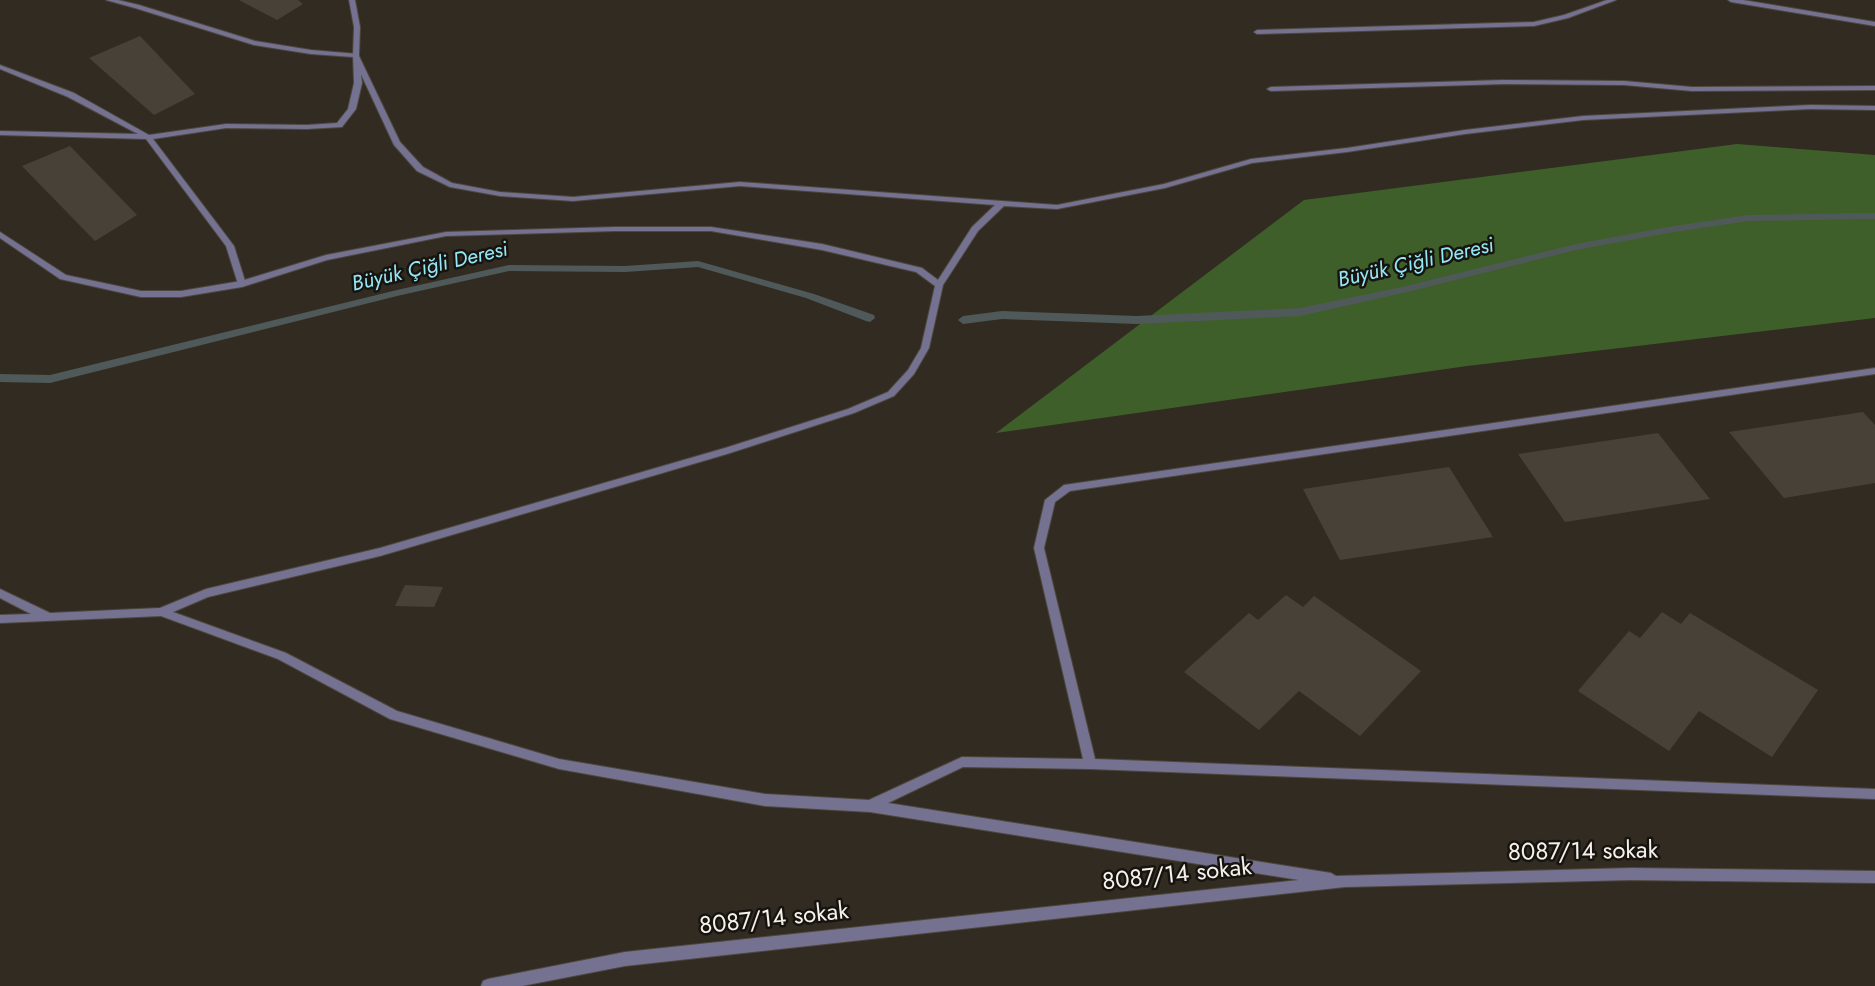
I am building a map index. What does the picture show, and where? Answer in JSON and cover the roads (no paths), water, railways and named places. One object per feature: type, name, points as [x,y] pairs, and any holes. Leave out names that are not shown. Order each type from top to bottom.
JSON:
[{"type":"street","points":[[109,0],[137,6],[254,43],[311,52],[356,55]]},
{"type":"street","points":[[0,133],[148,136],[226,126],[307,127],[339,125],[352,109],[358,83],[357,27],[352,0]]},
{"type":"street","points":[[1257,32],[1534,24],[1566,17],[1613,0]]},
{"type":"street","points":[[1731,0],[1875,24]]},
{"type":"street","points":[[356,55],[397,143],[420,169],[450,185],[500,194],[573,199],[740,184],[1057,207],[1165,186],[1251,161],[1347,150],[1465,132],[1583,118],[1810,107],[1875,108]]},
{"type":"street","points":[[0,67],[71,95],[148,136],[230,246],[242,284]]},
{"type":"street","points":[[1271,89],[1504,82],[1624,83],[1692,89],[1875,88]]},
{"type":"street","points":[[0,619],[161,612],[206,593],[380,552],[728,451],[867,404],[891,394],[916,364],[925,348],[939,285],[975,230],[1002,203]]},
{"type":"street","points":[[0,234],[63,277],[141,294],[181,294],[242,284],[326,258],[446,234],[615,229],[712,229],[822,247],[919,270],[939,285]]},
{"type":"street","points":[[1090,764],[1039,548],[1050,500],[1068,488],[1875,371]]},
{"type":"street","points":[[0,593],[48,616]]},
{"type":"street","points":[[161,612],[282,656],[394,715],[558,764],[765,800],[870,806],[1345,881]]},
{"type":"street","points":[[870,806],[962,762],[1090,764],[1875,794]]},
{"type":"street","name":"8087/14 sokak","points":[[488,986],[625,959],[1345,881],[1631,874],[1875,877]]},
{"type":"waterway","name":"Büyük Çiğli Deresi","points":[[963,320],[1002,315],[1137,320],[1300,312],[1407,289],[1576,247],[1668,230],[1748,218],[1875,216]]},
{"type":"waterway","name":"Büyük Çiğli Deresi","points":[[0,378],[50,379],[397,293],[509,268],[625,269],[698,264],[810,296],[870,318]]}]
